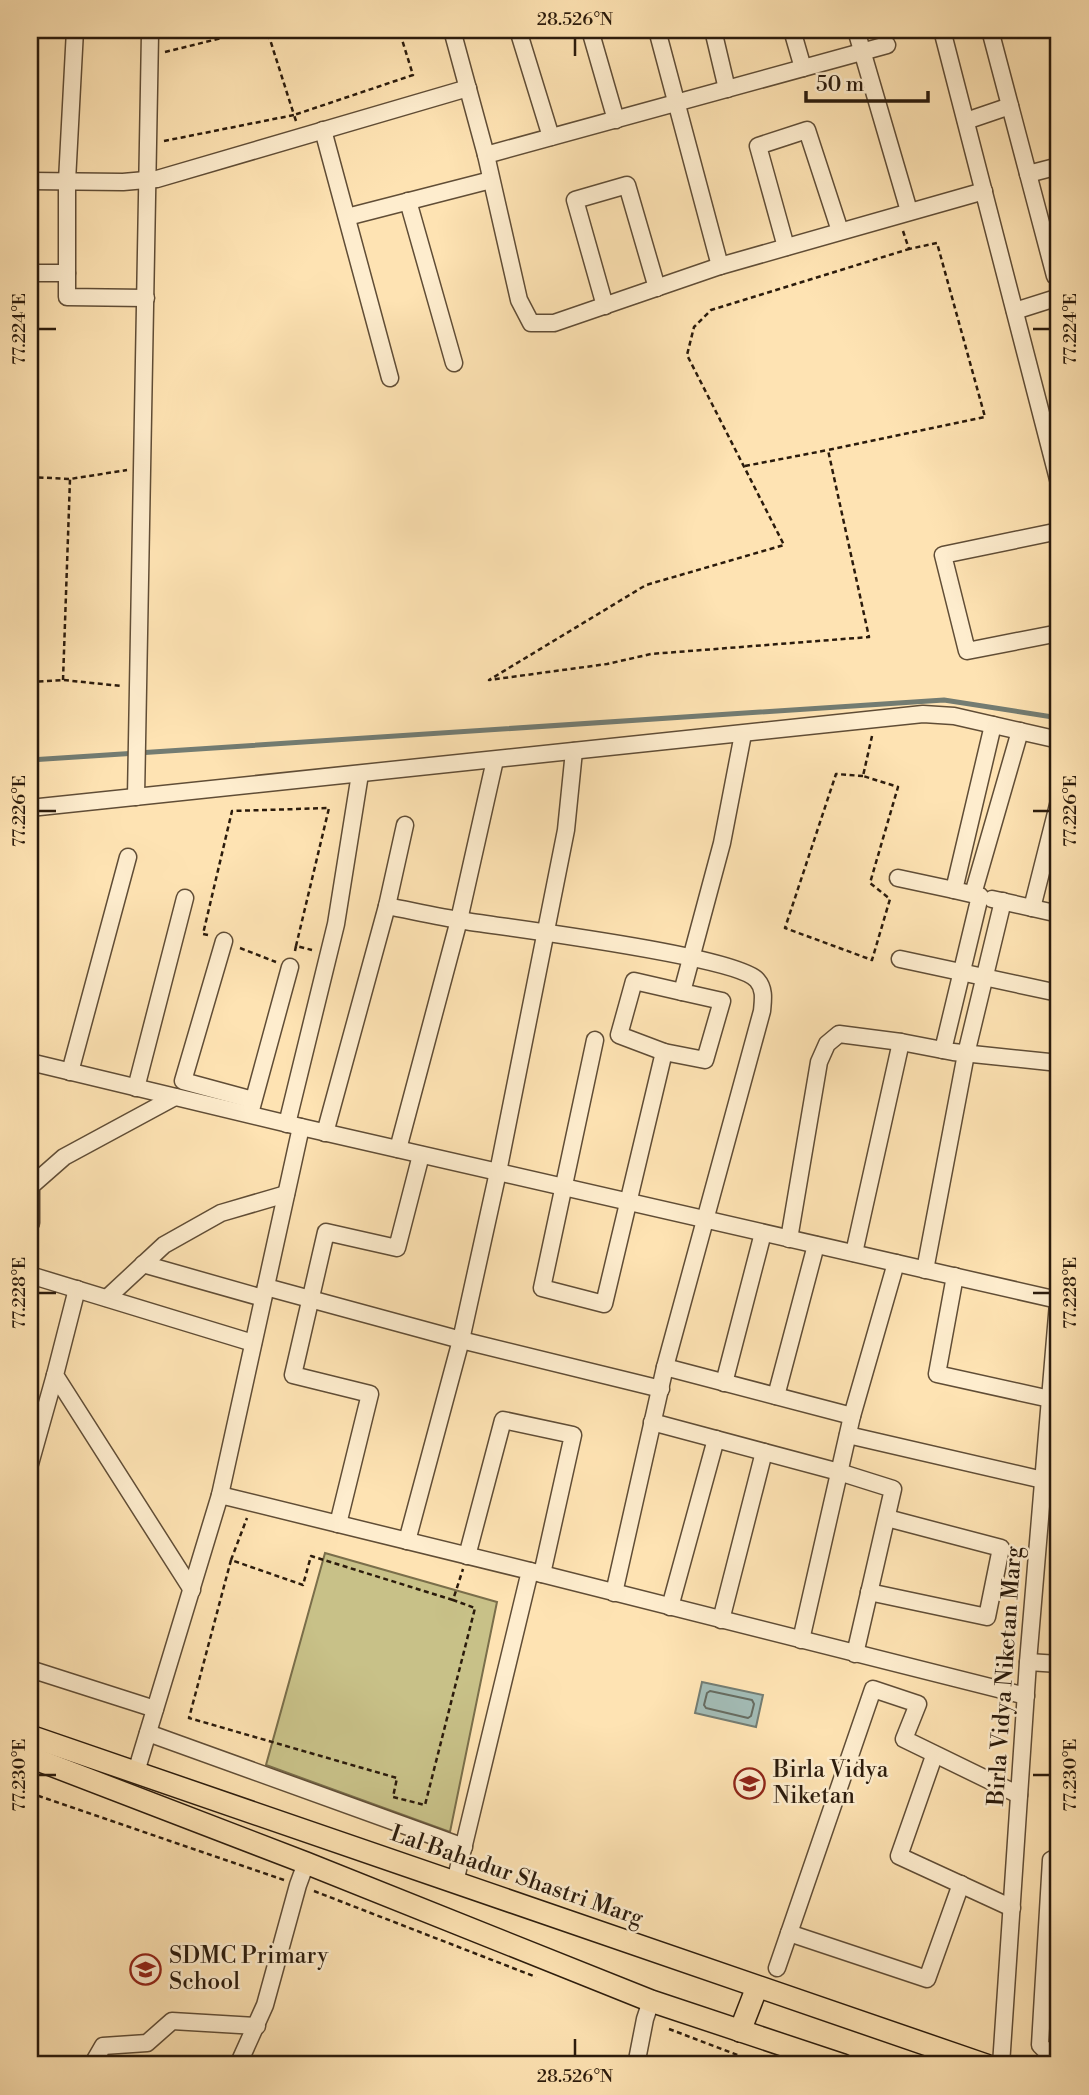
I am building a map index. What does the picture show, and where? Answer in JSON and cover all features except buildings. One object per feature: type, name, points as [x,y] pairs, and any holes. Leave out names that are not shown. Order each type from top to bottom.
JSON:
[{"type":"main road","name":"Lal Bahadur Shastri Marg","points":[[30,1735],[986,2065]]},
{"type":"main road","points":[[30,1757],[306,1863],[648,2010],[740,2031],[817,2061],[843,2065]]},
{"type":"main road","points":[[740,2031],[757,1987]]},
{"type":"street","points":[[75,30],[67,181],[67,297],[145,298]]},
{"type":"street","points":[[452,30],[486,155],[519,300],[531,323],[554,323],[720,266],[984,191]]},
{"type":"street","points":[[518,30],[551,137]]},
{"type":"street","points":[[590,30],[616,120]]},
{"type":"street","points":[[657,30],[720,266]]},
{"type":"street","points":[[713,30],[727,89]]},
{"type":"street","points":[[792,30],[803,68]]},
{"type":"street","points":[[856,30],[904,213]]},
{"type":"street","points":[[942,30],[1015,311],[1054,439],[1059,483]]},
{"type":"street","points":[[990,30],[1055,276],[1059,275]]},
{"type":"street","points":[[136,797],[150,34]]},
{"type":"street","points":[[486,155],[887,45]]},
{"type":"street","points":[[30,181],[122,183],[148,180],[468,88]]},
{"type":"street","points":[[966,121],[1010,106]]},
{"type":"street","points":[[324,130],[390,378]]},
{"type":"street","points":[[786,247],[758,146],[807,130],[840,231]]},
{"type":"street","points":[[1028,174],[1059,166]]},
{"type":"street","points":[[347,217],[491,180]]},
{"type":"street","points":[[605,306],[575,200],[627,185],[657,288]]},
{"type":"street","points":[[408,201],[454,363]]},
{"type":"street","points":[[30,273],[67,273]]},
{"type":"street","points":[[1015,311],[1059,298]]},
{"type":"street","points":[[1059,531],[943,555],[967,651],[1059,633]]},
{"type":"street","points":[[30,808],[923,714],[954,716],[1059,740]]},
{"type":"street","points":[[954,890],[993,725]]},
{"type":"street","points":[[943,1050],[976,895],[1020,731]]},
{"type":"street","points":[[682,992],[722,843],[743,734]]},
{"type":"street","points":[[407,1541],[461,1340],[498,1172],[566,831],[574,751]]},
{"type":"street","points":[[398,1149],[459,920],[495,760]]},
{"type":"street","points":[[136,1772],[220,1495],[286,1194],[294,1126],[336,923],[359,774]]},
{"type":"street","points":[[1032,908],[1059,801]]},
{"type":"street","points":[[325,1133],[387,906],[405,825]]},
{"type":"street","points":[[70,1072],[128,858]]},
{"type":"street","points":[[898,878],[1059,914]]},
{"type":"street","points":[[136,1088],[185,898]]},
{"type":"street","points":[[925,1270],[965,1054],[1003,901]]},
{"type":"street","points":[[387,906],[691,957],[743,971],[756,979],[764,993],[762,1011],[707,1220],[665,1367],[614,1593]]},
{"type":"street","points":[[224,941],[183,1081],[294,1126],[1058,1300]]},
{"type":"street","points":[[900,959],[1058,993]]},
{"type":"street","points":[[251,1108],[290,967]]},
{"type":"street","points":[[634,981],[722,1001],[705,1060],[664,1052],[619,1035],[634,981]]},
{"type":"street","points":[[789,1239],[819,1062],[827,1044],[839,1034],[965,1054],[1059,1063]]},
{"type":"street","points":[[595,1040],[542,1288],[604,1304],[664,1052]]},
{"type":"street","points":[[854,1253],[901,1042]]},
{"type":"street","points":[[30,1062],[175,1097],[251,1108]]},
{"type":"street","points":[[31,1223],[31,1186],[64,1157],[175,1097]]},
{"type":"street","points":[[338,1524],[370,1394],[293,1375],[326,1232],[397,1248],[421,1155]]},
{"type":"street","points":[[107,1298],[164,1245],[221,1213],[286,1194]]},
{"type":"street","points":[[724,1382],[763,1233]]},
{"type":"street","points":[[776,1396],[816,1245]]},
{"type":"street","points":[[801,1640],[852,1416],[896,1263]]},
{"type":"street","points":[[143,1264],[265,1292],[311,1299],[461,1340],[661,1389]]},
{"type":"street","points":[[30,1275],[253,1343]]},
{"type":"street","points":[[955,1276],[937,1374],[1050,1399]]},
{"type":"street","points":[[30,1464],[77,1289]]},
{"type":"street","name":"Birla Vidya Niketan Marg","points":[[1001,2065],[1028,1662],[1059,1291]]},
{"type":"street","points":[[665,1367],[852,1416]]},
{"type":"street","points":[[55,1375],[192,1590]]},
{"type":"street","points":[[455,1882],[573,1435],[503,1420],[467,1556]]},
{"type":"street","points":[[652,1422],[893,1489],[855,1654]]},
{"type":"street","points":[[848,1435],[1043,1480]]},
{"type":"street","points":[[670,1607],[716,1439]]},
{"type":"street","points":[[722,1620],[764,1452]]},
{"type":"street","points":[[220,1495],[1026,1696]]},
{"type":"street","points":[[869,1592],[987,1617],[1001,1548],[887,1518]]},
{"type":"street","points":[[1028,1662],[1059,1664]]},
{"type":"street","points":[[30,1669],[155,1709]]},
{"type":"street","points":[[777,1968],[873,1689],[918,1704],[904,1739],[934,1756],[1019,1795]]},
{"type":"street","points":[[148,1733],[464,1847]]},
{"type":"street","points":[[934,1756],[899,1856],[1012,1908]]},
{"type":"street","points":[[1059,1856],[1051,1860],[1052,1974],[1040,2045],[1045,2050],[1059,2054]]},
{"type":"street","points":[[238,2065],[257,2026],[306,1863]]},
{"type":"street","points":[[789,1933],[927,1979],[961,1884]]},
{"type":"street","points":[[636,2065],[648,2010]]},
{"type":"street","points":[[92,2065],[103,2046],[147,2043],[172,2021],[257,2026]]},
{"type":"path","points":[[150,56],[254,30]]},
{"type":"path","points":[[267,30],[301,136]]},
{"type":"path","points":[[163,129],[164,142],[294,115],[413,75],[399,30]]},
{"type":"path","points":[[904,213],[909,249]]},
{"type":"path","points":[[744,466],[985,417],[937,243],[909,249],[711,310],[694,327],[687,355],[784,545],[646,585],[489,680],[607,664],[651,654],[869,637],[828,450]]},
{"type":"path","points":[[30,477],[70,480],[142,467]]},
{"type":"path","points":[[63,680],[70,480]]},
{"type":"path","points":[[30,682],[63,680],[138,688]]},
{"type":"path","points":[[863,776],[876,720]]},
{"type":"path","points":[[836,774],[863,776],[898,787],[870,883],[890,900],[872,960],[785,928],[836,774]]},
{"type":"path","points":[[329,808],[290,967],[224,941],[203,934],[232,811],[329,808]]},
{"type":"path","points":[[296,946],[328,955]]},
{"type":"path","points":[[231,1560],[303,1585],[311,1556],[475,1608],[425,1805],[393,1797],[397,1778],[190,1718],[231,1560],[253,1503]]},
{"type":"path","points":[[453,1600],[467,1556]]},
{"type":"path","points":[[30,1793],[298,1885],[542,1979]]},
{"type":"path","points":[[648,2010],[764,2065]]},
{"type":"shaded area","points":[[325,1553],[497,1602],[450,1832],[266,1765]]},
{"type":"water","points":[[702,1682],[763,1695],[756,1727],[695,1713]]},
{"type":"waterway","points":[[30,760],[944,700],[1059,718]]},
{"type":"place","name":"Birla Vidya Niketan","points":[[750,1783]]},
{"type":"place","name":"SDMC Primary School","points":[[146,1969]]}]
